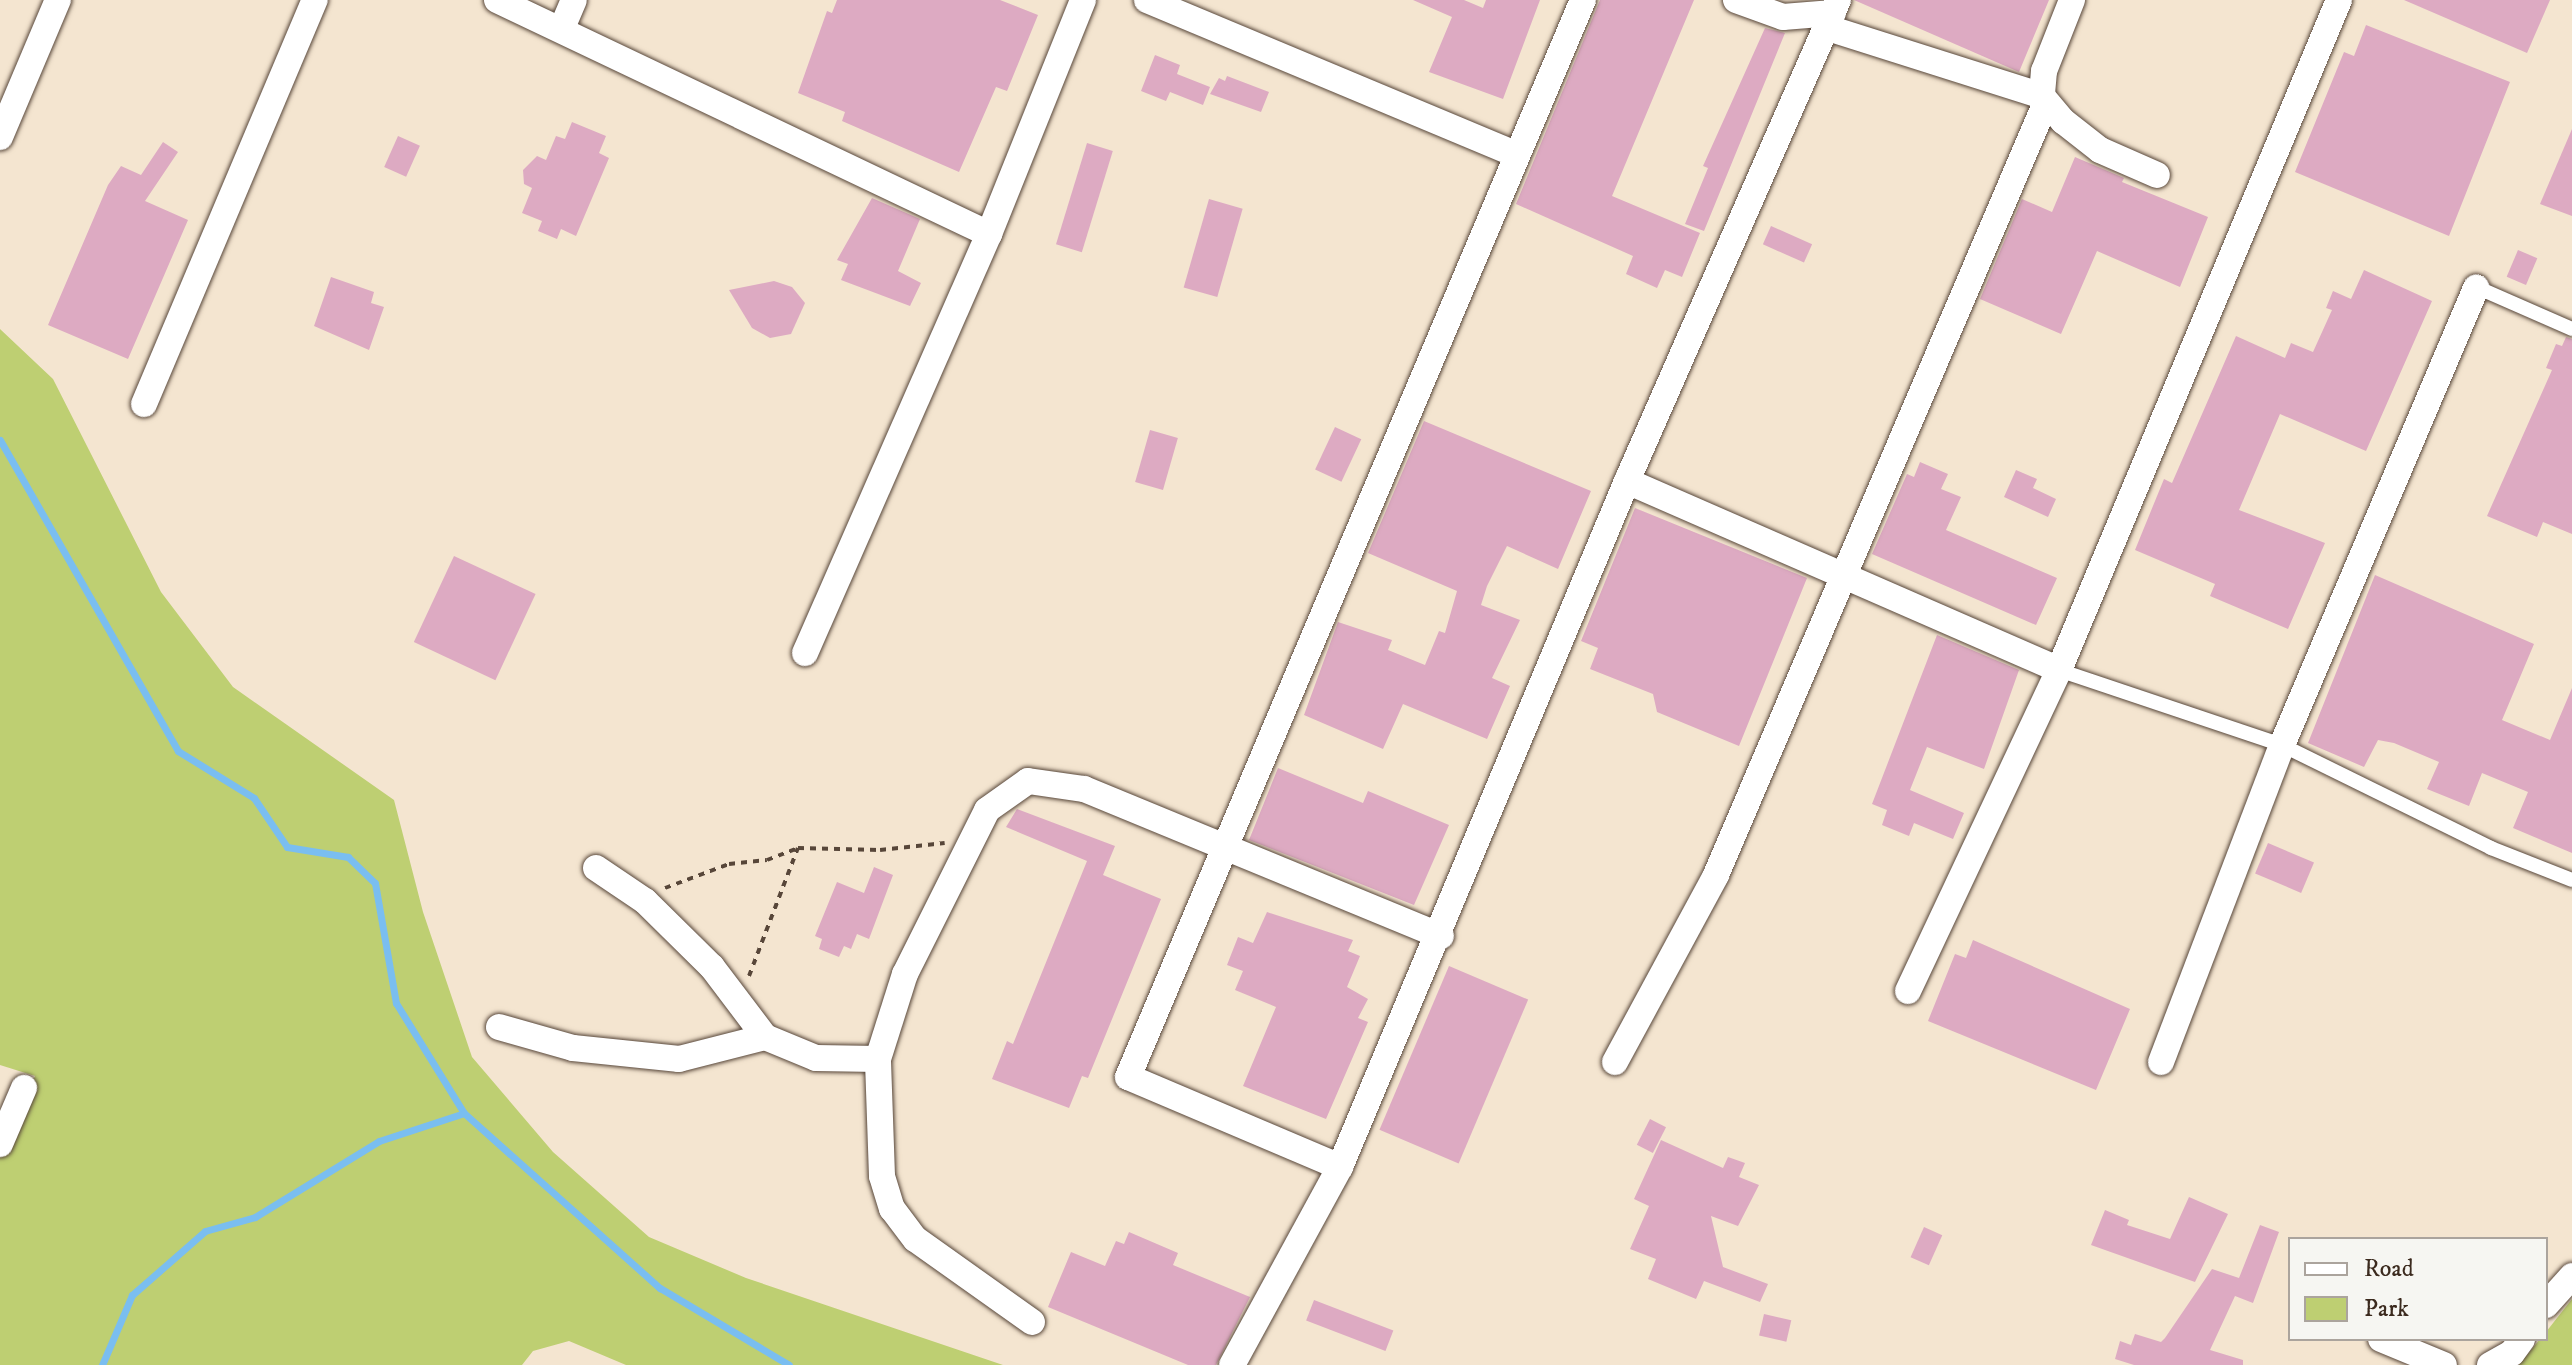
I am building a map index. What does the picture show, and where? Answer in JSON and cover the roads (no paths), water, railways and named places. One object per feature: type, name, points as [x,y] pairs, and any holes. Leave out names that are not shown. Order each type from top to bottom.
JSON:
[{"type":"street","points":[[0,137],[58,0]]},
{"type":"street","points":[[144,404],[315,0]]},
{"type":"street","points":[[497,0],[562,28],[989,234]]},
{"type":"street","points":[[562,28],[574,0]]},
{"type":"street","points":[[805,653],[989,234],[1083,0]]},
{"type":"street","points":[[1147,0],[1517,155]]},
{"type":"street","points":[[1340,1167],[1128,1077],[1583,0]]},
{"type":"street","points":[[1736,0],[1783,17],[1832,13],[2044,99],[2100,150],[2157,175]]},
{"type":"street","points":[[1615,1062],[1716,875],[2044,99],[2050,50],[2072,0]]},
{"type":"street","points":[[1908,991],[2059,670],[2339,0]]},
{"type":"street","points":[[1232,1365],[1340,1167],[1627,481],[1832,13]]},
{"type":"street","points":[[2161,1062],[2282,745],[2476,287]]},
{"type":"street","points":[[1627,481],[1844,573],[2059,670]]},
{"type":"street","points":[[1032,1322],[915,1239],[892,1209],[882,1176],[878,1059],[905,974],[987,810],[1028,781],[1084,789],[1441,936]]},
{"type":"street","points":[[596,868],[643,899],[712,967],[765,1037],[816,1058],[878,1059]]},
{"type":"street","points":[[499,1027],[573,1048],[679,1059],[765,1037]]},
{"type":"street","points":[[0,1144],[24,1088]]},
{"type":"street","points":[[2548,1303],[2572,1276]]},
{"type":"street","points":[[2386,1341],[2444,1365]]},
{"type":"street","points":[[2490,1365],[2512,1353],[2521,1341]]},
{"type":"lane","points":[[2476,287],[2572,329]]},
{"type":"lane","points":[[2059,670],[2282,745],[2491,848],[2572,880]]},
{"type":"waterway","points":[[0,440],[178,751],[254,798],[287,847],[348,857],[375,883],[396,1003],[464,1113],[660,1288],[789,1365]]},
{"type":"waterway","points":[[102,1365],[132,1295],[205,1231],[255,1217],[379,1141],[464,1113]]}]
